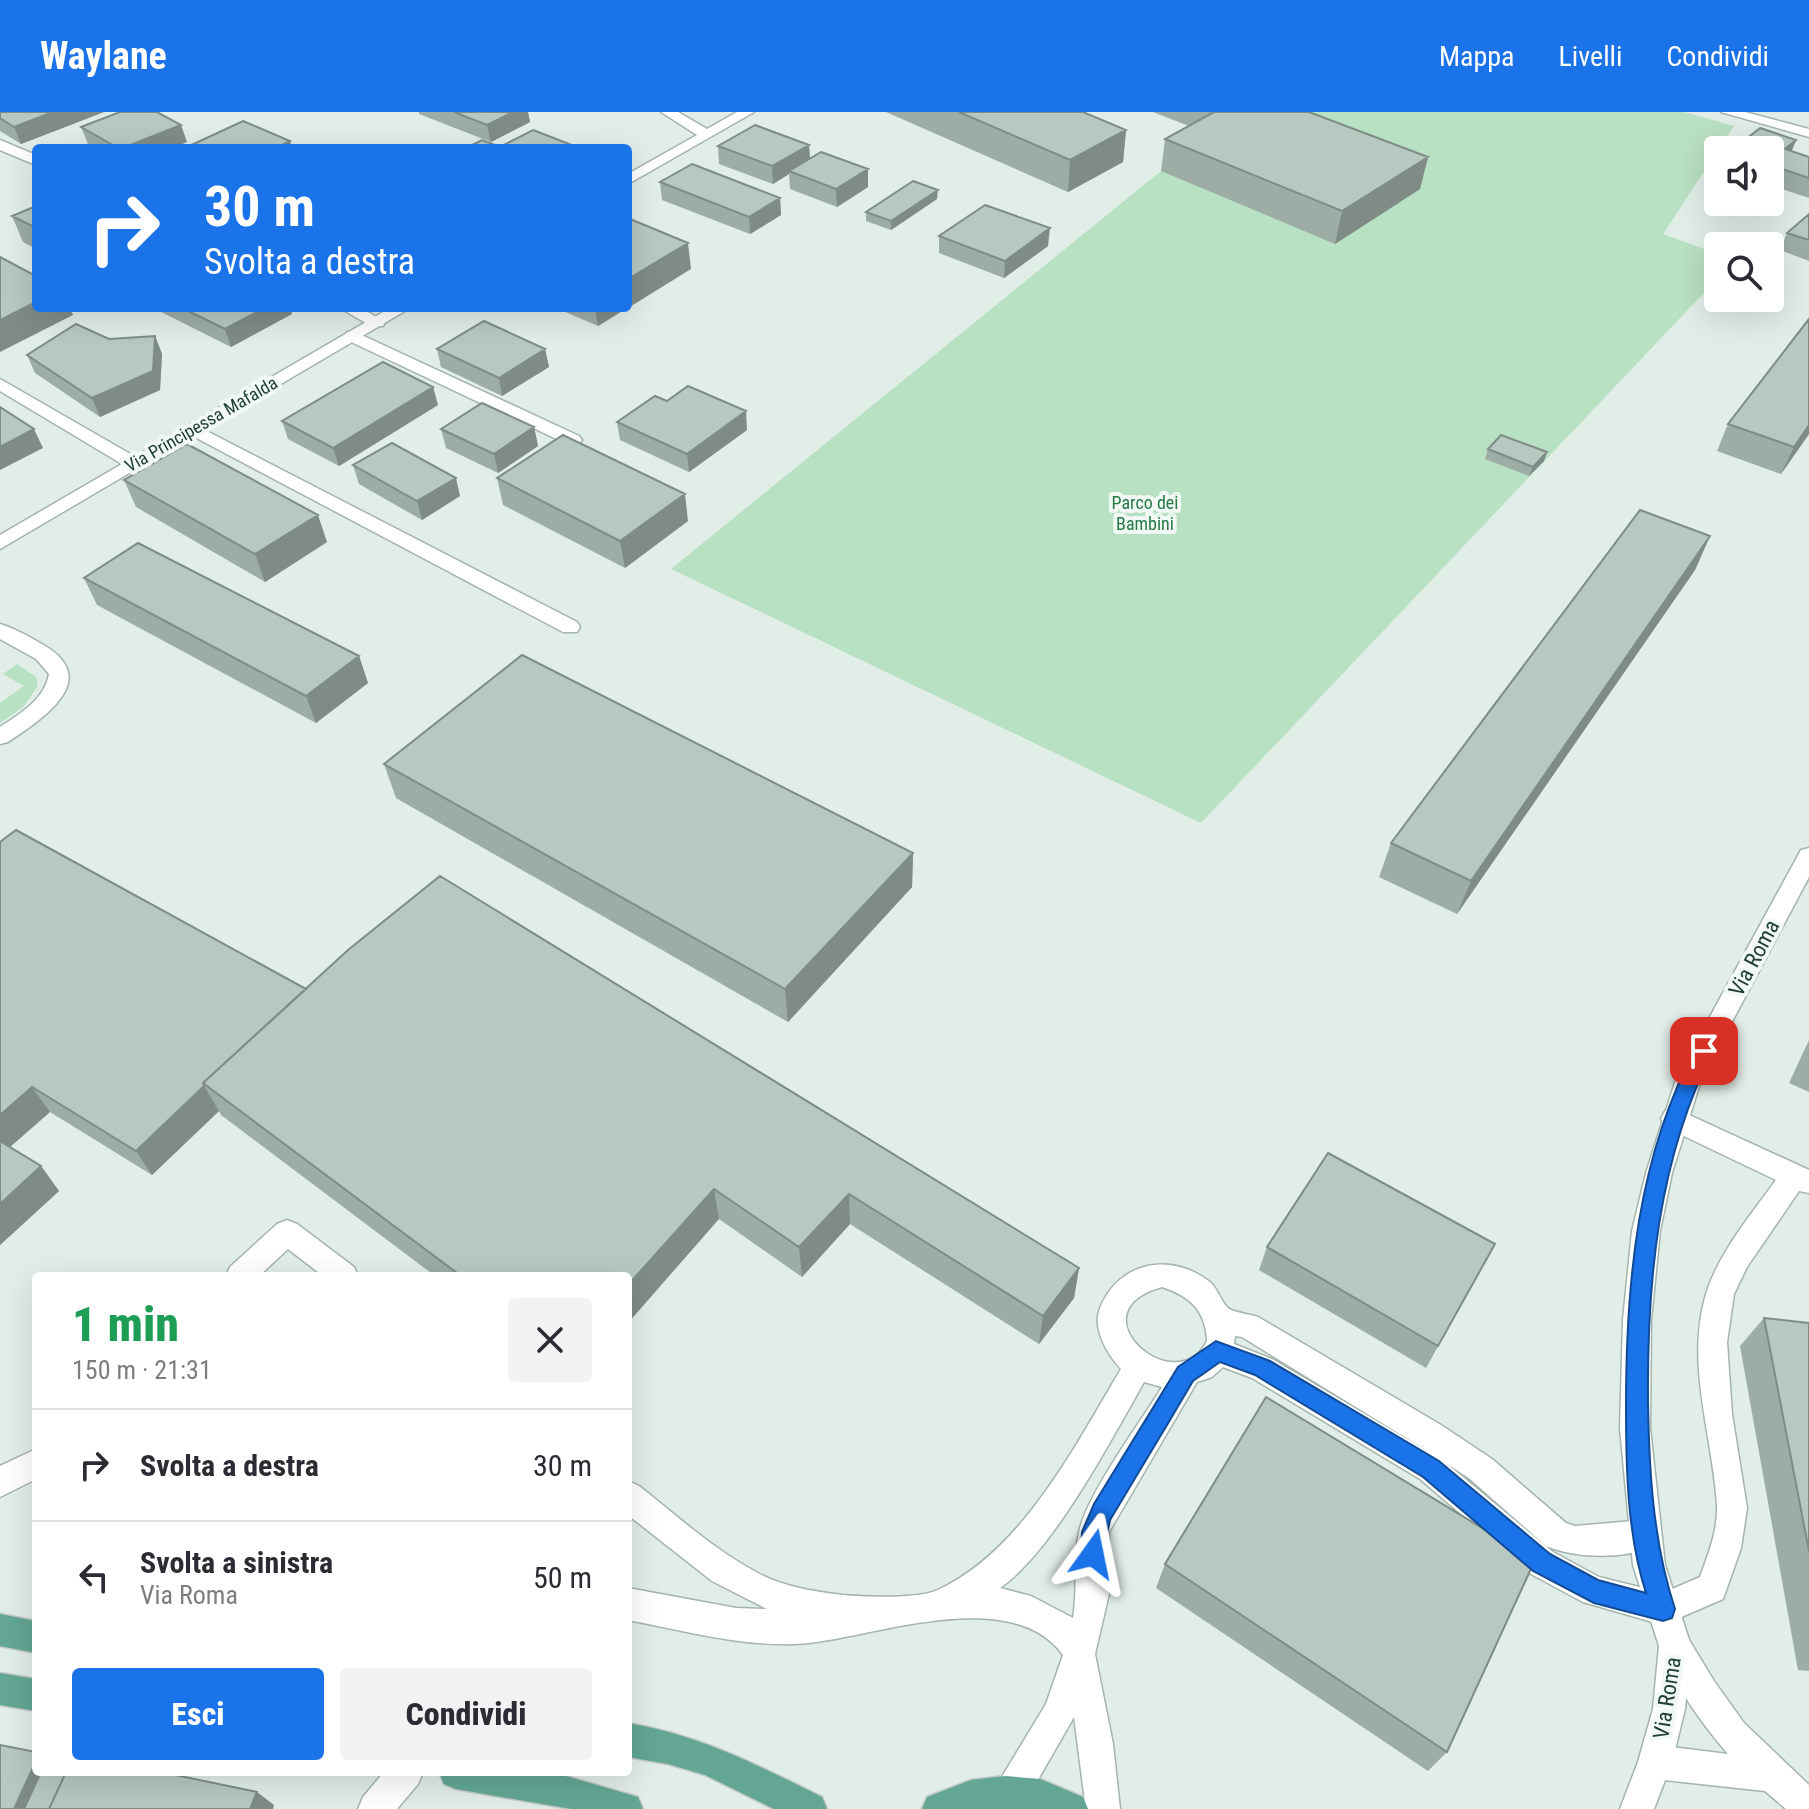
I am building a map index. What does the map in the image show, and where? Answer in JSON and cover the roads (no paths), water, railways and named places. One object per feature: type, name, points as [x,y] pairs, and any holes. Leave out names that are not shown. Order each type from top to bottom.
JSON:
[{"type":"main road","points":[[0,1630],[32,1636]]},
{"type":"main road","points":[[0,1689],[32,1694]]},
{"type":"main road","points":[[632,1741],[668,1747],[710,1760],[810,1809]]},
{"type":"main road","points":[[479,1776],[570,1792],[626,1809]]},
{"type":"main road","points":[[939,1809],[961,1798],[1012,1792],[1060,1802],[1071,1809]]},
{"type":"street","points":[[668,112],[708,135]]},
{"type":"street","points":[[632,178],[747,112]]},
{"type":"street","points":[[1728,112],[1809,133]]},
{"type":"street","points":[[0,144],[32,159]]},
{"type":"street","points":[[356,312],[377,322]]},
{"type":"street","name":"Via Principessa Mafalda","points":[[0,543],[395,312]]},
{"type":"street","points":[[353,336],[573,440]]},
{"type":"street","points":[[0,384],[133,463]]},
{"type":"street","points":[[193,429],[570,627]]},
{"type":"street","points":[[0,631],[54,663],[59,673],[58,685],[48,702],[0,737]]},
{"type":"street","name":"Via Roma","points":[[1637,1809],[1655,1762],[1669,1709],[1675,1646],[1649,1565],[1635,1428],[1637,1320],[1646,1231],[1674,1119],[1689,1079],[1809,856]]},
{"type":"street","points":[[1216,1351],[1262,1368],[1431,1469],[1542,1563],[1594,1591],[1663,1609],[1712,1588],[1726,1548],[1732,1508],[1717,1414],[1713,1342],[1720,1294],[1737,1258],[1802,1180],[1674,1119]]},
{"type":"street","points":[[244,1272],[287,1232],[339,1272]]},
{"type":"street","points":[[1147,1276],[1178,1277],[1205,1292],[1220,1319],[1222,1330],[1216,1351],[1208,1361],[1186,1374],[1170,1376],[1138,1366],[1125,1355],[1115,1340],[1111,1323],[1112,1307],[1132,1283],[1147,1276]]},
{"type":"street","points":[[1220,1319],[1248,1326],[1431,1435],[1481,1469],[1557,1535],[1575,1541],[1645,1535]]},
{"type":"street","points":[[940,1607],[993,1574],[1027,1541],[1094,1442],[1138,1366]]},
{"type":"street","points":[[1012,1792],[1060,1712],[1078,1649],[1087,1630],[1093,1594],[1094,1532],[1102,1512],[1186,1374]]},
{"type":"street","points":[[0,1482],[32,1465]]},
{"type":"street","points":[[632,1499],[728,1573],[758,1590],[788,1601],[869,1614]]},
{"type":"street","points":[[632,1605],[736,1624],[808,1627],[869,1614],[1009,1604],[1064,1630],[1078,1649],[1096,1744],[1103,1809]]},
{"type":"street","points":[[1675,1646],[1716,1715],[1768,1775],[1809,1806]]},
{"type":"street","points":[[1655,1762],[1768,1775]]},
{"type":"street","points":[[375,1809],[403,1776]]},
{"type":"park label","name":"Parco dei Bambini","points":[[1145,512]]}]
